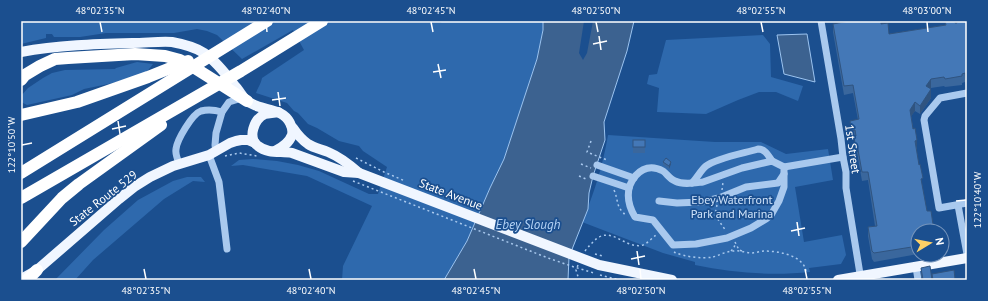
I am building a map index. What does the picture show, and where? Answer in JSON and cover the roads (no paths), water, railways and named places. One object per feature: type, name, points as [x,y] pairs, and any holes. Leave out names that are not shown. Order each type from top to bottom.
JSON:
[{"type":"highway","points":[[21,173],[156,91],[267,21]]},
{"type":"highway","points":[[21,198],[150,127],[322,21]]},
{"type":"highway","points":[[21,115],[77,102],[148,78],[178,64],[226,46]]},
{"type":"highway","points":[[21,80],[40,66],[55,60],[135,54],[165,56],[180,60],[190,65],[245,99]]},
{"type":"highway","points":[[21,242],[62,198],[150,127]]},
{"type":"highway","points":[[27,280],[37,270]]},
{"type":"main road","points":[[21,52],[66,46],[103,44],[171,42],[190,46],[204,52],[216,63],[245,99],[257,106],[278,112],[283,114],[288,118],[293,132],[287,144],[275,152],[258,147],[252,135],[256,122],[264,115],[278,112]]},
{"type":"main road","name":"State Avenue","points":[[292,128],[301,139],[307,143],[347,162],[356,177]]},
{"type":"main road","name":"State Route 529","points":[[21,279],[37,270],[126,192],[155,174],[179,164],[212,156],[236,140],[248,140],[255,143]]},
{"type":"main road","name":"State Avenue","points":[[275,152],[292,153],[356,177],[380,181],[598,269],[672,280]]},
{"type":"main road","points":[[838,280],[861,278],[967,258]]},
{"type":"street","name":"1st Street","points":[[821,21],[841,139],[846,172],[846,188],[861,278]]},
{"type":"street","points":[[967,93],[940,98],[925,116],[924,120],[939,208],[967,203]]},
{"type":"street","points":[[227,249],[219,182],[212,156],[222,112],[229,102],[245,99]]},
{"type":"street","points":[[179,164],[175,151],[186,126],[199,111],[208,109],[222,112]]},
{"type":"street","points":[[692,183],[705,167],[716,161],[758,149],[762,149],[772,161],[784,171]]},
{"type":"street","points":[[784,171],[843,157]]},
{"type":"street","points":[[772,161],[742,168],[703,182],[692,183],[680,183],[674,181],[658,169],[646,169],[640,171],[634,178],[629,188],[629,204],[635,217],[653,220],[673,245],[696,244],[731,237],[754,226],[771,215],[779,201],[784,187],[784,171]]},
{"type":"street","points":[[597,165],[634,178]]},
{"type":"street","points":[[659,201],[677,203],[701,202],[719,198],[746,187],[778,183],[784,171]]},
{"type":"street","points":[[593,176],[629,188]]},
{"type":"street","points":[[958,205],[967,254]]},
{"type":"street","points":[[916,267],[918,280]]},
{"type":"water","name":"Ebey Slough","points":[[543,21],[634,21],[627,51],[604,122],[605,140],[593,176],[589,193],[588,209],[569,257],[568,280],[444,280],[467,241],[504,159],[537,59],[543,30]]},
{"type":"water","points":[[807,34],[815,82],[784,74],[777,35]]},
{"type":"park label","name":"Ebey Waterfront Park and Marina","points":[[732,206]]}]
